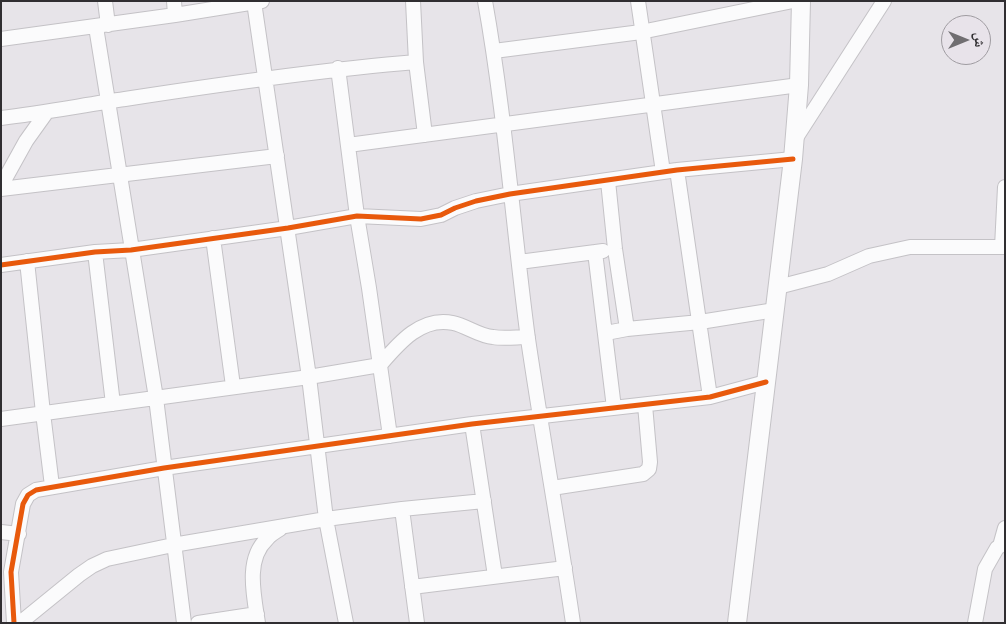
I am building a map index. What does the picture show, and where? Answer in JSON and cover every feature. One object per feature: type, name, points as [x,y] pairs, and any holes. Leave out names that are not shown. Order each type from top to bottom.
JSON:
[{"type":"main road","points":[[737,623],[794,141],[799,85],[801,1]]},
{"type":"street","points":[[104,1],[102,26],[107,102],[156,398],[184,623]]},
{"type":"street","points":[[413,1],[416,62],[425,134]]},
{"type":"street","points":[[485,1],[504,124],[510,194],[528,337],[573,623]]},
{"type":"street","points":[[638,1],[641,32],[654,105],[663,172]]},
{"type":"street","points":[[494,51],[641,32],[793,1]]},
{"type":"street","points":[[794,141],[884,1]]},
{"type":"street","points":[[1,39],[102,26],[175,8],[258,2],[277,156],[309,377],[326,519],[346,623]]},
{"type":"street","points":[[1,118],[46,113],[107,102],[338,68],[416,62]]},
{"type":"street","points":[[338,68],[357,216],[390,436]]},
{"type":"street","points":[[348,145],[799,85]]},
{"type":"street","points":[[1,188],[26,141],[46,113]]},
{"type":"street","points":[[1,188],[277,156]]},
{"type":"street","points":[[1,265],[95,252],[132,250],[288,228],[357,216],[421,219],[476,201],[510,194],[678,170],[792,160]]},
{"type":"street","points":[[678,170],[710,397]]},
{"type":"street","points":[[608,181],[615,249],[627,329]]},
{"type":"street","points":[[778,287],[828,274],[869,256],[910,247],[1003,247],[1005,187]]},
{"type":"street","points":[[213,238],[233,386]]},
{"type":"street","points":[[519,262],[615,249]]},
{"type":"street","points":[[95,252],[113,404]]},
{"type":"street","points":[[594,252],[606,333],[614,408]]},
{"type":"street","points":[[27,261],[52,486]]},
{"type":"street","points":[[606,333],[627,329],[700,322],[774,310]]},
{"type":"street","points":[[1,419],[309,377],[380,365],[397,344],[408,335],[433,324],[454,324],[492,338],[528,337]]},
{"type":"street","points":[[14,623],[11,572],[23,504],[28,495],[36,490],[164,468],[472,424],[710,397],[766,382]]},
{"type":"street","points":[[552,488],[643,474],[649,469],[645,405]]},
{"type":"street","points":[[472,424],[495,576]]},
{"type":"street","points":[[20,623],[92,566],[107,559],[173,544],[282,528],[326,519],[484,501]]},
{"type":"street","points":[[402,509],[417,623]]},
{"type":"street","points":[[198,623],[257,619],[252,572],[255,558],[267,538],[282,528]]},
{"type":"street","points":[[975,623],[985,569],[997,548],[1002,546],[1005,528]]},
{"type":"street","points":[[1,532],[19,534]]},
{"type":"street","points":[[412,587],[565,568]]},
{"type":"cycle path","points":[[1,265],[95,252],[131,250],[288,228],[357,216],[421,219],[441,215],[476,201],[510,194],[677,170],[793,159]]},
{"type":"cycle path","points":[[14,623],[11,572],[23,504],[28,495],[36,490],[164,468],[472,424],[710,397],[766,382]]}]
